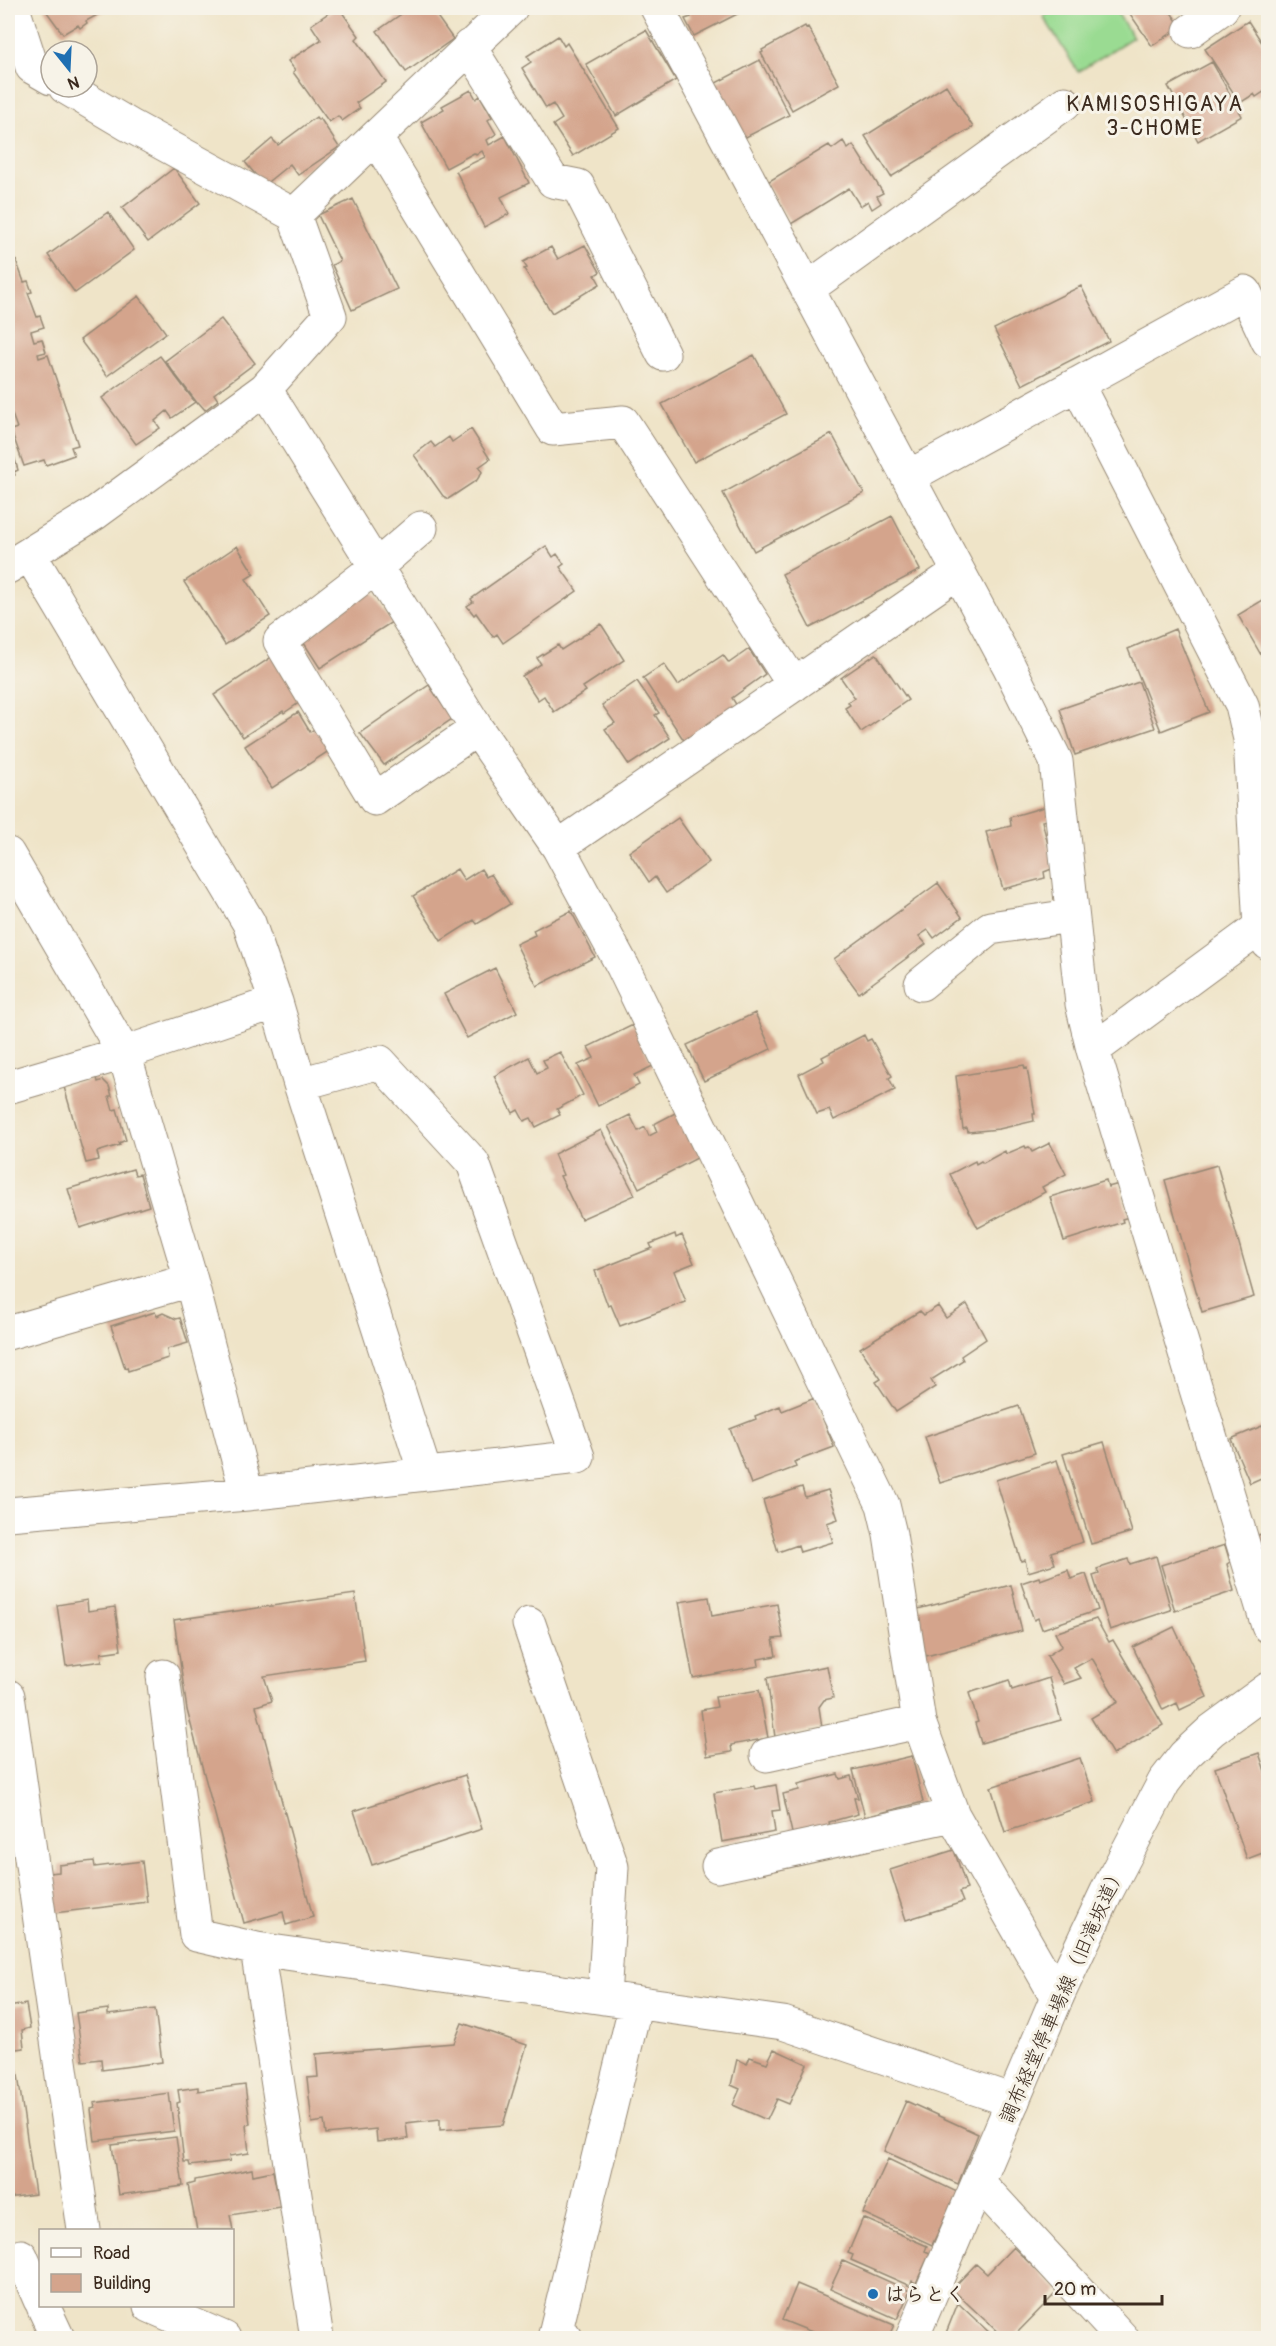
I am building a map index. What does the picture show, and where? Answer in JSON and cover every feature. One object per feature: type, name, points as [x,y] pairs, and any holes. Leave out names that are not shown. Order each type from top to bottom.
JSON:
[{"type":"street","points":[[13,8],[30,74]]},
{"type":"street","points":[[294,215],[511,8]]},
{"type":"street","points":[[657,8],[1009,666],[1056,761],[1082,1004],[1093,1050],[1269,1626]]},
{"type":"street","points":[[1190,31],[1222,8]]},
{"type":"street","points":[[469,46],[554,182],[578,186],[663,354]]},
{"type":"street","points":[[85,99],[294,215],[330,316],[265,389],[93,514],[19,561],[249,923],[425,1473]]},
{"type":"street","points":[[807,289],[1065,103]]},
{"type":"street","points":[[376,138],[553,429],[623,422],[794,685]]},
{"type":"street","points":[[908,477],[1245,292],[1269,341]]},
{"type":"street","points":[[1077,384],[1242,705],[1250,739],[1266,931],[1093,1050]]},
{"type":"street","points":[[265,389],[477,729],[558,847],[622,967],[883,1505],[890,1534],[919,1722],[953,1815],[1057,1997]]},
{"type":"street","points":[[421,528],[376,567],[280,641],[375,799],[477,729]]},
{"type":"street","points":[[558,847],[958,572]]},
{"type":"street","points":[[12,872],[124,1053],[191,1280],[248,1494]]},
{"type":"street","points":[[921,984],[990,928],[1071,916]]},
{"type":"street","points":[[8,1087],[124,1053],[276,1002]]},
{"type":"street","points":[[8,1514],[248,1494],[578,1457],[473,1163],[380,1062],[300,1084]]},
{"type":"street","points":[[8,1333],[191,1280]]},
{"type":"street","points":[[529,1624],[612,1867],[604,1998]]},
{"type":"street","points":[[163,1676],[196,1935],[257,1948],[783,2024],[1013,2101]]},
{"type":"street","name":"調布経堂停車場線（旧滝坂道）","points":[[912,2338],[1057,1997],[1107,1891],[1164,1782],[1185,1755],[1212,1730],[1269,1689]]},
{"type":"street","points":[[8,1696],[84,2229]]},
{"type":"street","points":[[767,1755],[919,1722]]},
{"type":"street","points":[[718,1866],[953,1815]]},
{"type":"street","points":[[257,1948],[316,2338]]},
{"type":"street","points":[[566,2338],[555,2334],[636,2003]]},
{"type":"street","points":[[978,2183],[1122,2338]]},
{"type":"street","points":[[23,2256],[39,2297]]},
{"type":"street","points":[[43,2307],[57,2338]]},
{"type":"street","points":[[152,2307],[224,2338]]},
{"type":"green space","points":[[1057,8],[1114,8],[1133,37],[1078,72],[1043,16]]},
{"type":"building","points":[[44,8],[110,8],[86,21],[87,23],[80,28],[78,25],[63,34]]},
{"type":"building","points":[[339,8],[359,36],[356,39],[386,82],[356,103],[360,108],[342,121],[338,116],[329,122],[293,72],[295,70],[288,61],[321,40],[311,25]]},
{"type":"building","points":[[410,8],[431,8],[453,39],[406,72],[377,31]]},
{"type":"building","points":[[686,8],[749,8],[694,36],[685,19],[691,17]]},
{"type":"building","points":[[1126,8],[1168,8],[1181,27],[1152,46]]},
{"type":"building","points":[[1248,21],[1268,52],[1268,89],[1240,103],[1205,49]]},
{"type":"building","points":[[805,26],[808,27],[839,84],[792,110],[761,53],[762,50]]},
{"type":"building","points":[[646,30],[676,80],[616,116],[586,64]]},
{"type":"building","points":[[558,36],[564,46],[567,43],[619,128],[573,156],[553,125],[562,119],[553,104],[546,108],[522,68],[531,62],[527,56]]},
{"type":"building","points":[[760,60],[789,115],[742,139],[714,84]]},
{"type":"building","points":[[1212,62],[1242,116],[1198,141],[1168,86]]},
{"type":"building","points":[[946,85],[973,127],[891,177],[865,136]]},
{"type":"building","points":[[471,90],[476,99],[480,96],[492,117],[488,120],[496,134],[487,140],[489,145],[505,136],[529,183],[501,197],[509,214],[484,227],[456,171],[485,157],[482,151],[446,168],[421,122],[444,109],[442,106]]},
{"type":"building","points":[[316,117],[318,120],[320,118],[339,147],[298,175],[290,164],[264,185],[245,162],[272,139],[278,145]]},
{"type":"building","points":[[843,141],[848,149],[853,145],[883,193],[877,196],[881,203],[872,209],[868,201],[860,206],[849,188],[791,224],[766,183],[829,145],[832,149]]},
{"type":"building","points":[[174,168],[200,203],[148,242],[122,208]]},
{"type":"building","points":[[353,199],[397,289],[352,310],[332,265],[340,261],[318,215]]},
{"type":"building","points":[[108,212],[134,250],[75,293],[48,255]]},
{"type":"building","points":[[585,245],[600,272],[595,275],[600,284],[552,313],[524,269],[527,268],[523,262],[551,247],[558,259]]},
{"type":"building","points":[[9,260],[10,262],[16,260],[24,282],[28,281],[32,292],[28,293],[37,317],[40,316],[44,327],[31,331],[34,341],[42,339],[46,352],[38,354],[39,358],[48,355],[78,445],[71,447],[74,455],[46,465],[44,460],[24,466],[11,430],[17,428],[8,407]]},
{"type":"building","points":[[1081,286],[1109,341],[1022,385],[994,329]]},
{"type":"building","points":[[139,296],[166,333],[107,376],[80,340]]},
{"type":"building","points":[[221,319],[255,363],[214,394],[218,400],[205,410],[165,361]]},
{"type":"building","points":[[754,355],[786,414],[694,462],[662,404]]},
{"type":"building","points":[[160,356],[195,402],[172,418],[167,411],[155,421],[160,428],[136,444],[102,398]]},
{"type":"building","points":[[471,429],[490,459],[479,467],[482,472],[477,480],[448,499],[443,496],[414,455],[431,442],[435,447],[449,437],[452,442]]},
{"type":"building","points":[[832,434],[864,493],[754,551],[723,493]]},
{"type":"building","points":[[8,435],[18,470],[14,472],[15,475],[8,477]]},
{"type":"building","points":[[892,516],[920,570],[810,628],[782,574]]},
{"type":"building","points":[[237,546],[254,574],[246,579],[270,616],[225,645],[184,582]]},
{"type":"building","points":[[546,546],[553,557],[557,554],[564,564],[560,567],[577,591],[503,643],[497,634],[493,637],[476,613],[474,615],[467,606],[473,602],[471,599]]},
{"type":"building","points":[[370,589],[392,622],[320,668],[302,640]]},
{"type":"building","points":[[1263,600],[1268,606],[1268,667],[1238,615]]},
{"type":"building","points":[[601,624],[624,660],[583,687],[586,691],[554,712],[544,696],[538,700],[522,676],[541,664],[537,658],[558,645],[561,650]]},
{"type":"building","points":[[1175,629],[1209,712],[1161,731],[1128,649]]},
{"type":"building","points":[[749,649],[765,674],[732,698],[737,706],[685,742],[643,678],[664,664],[678,685],[723,655],[729,663]]},
{"type":"building","points":[[276,654],[306,698],[243,737],[214,695]]},
{"type":"building","points":[[876,654],[908,700],[861,732],[845,708],[850,705],[848,702],[855,698],[841,678]]},
{"type":"building","points":[[637,681],[659,713],[655,715],[670,738],[629,765],[605,729],[615,723],[602,705]]},
{"type":"building","points":[[1139,682],[1155,728],[1075,755],[1060,709]]},
{"type":"building","points":[[429,685],[452,719],[384,765],[360,733]]},
{"type":"building","points":[[298,712],[310,732],[323,723],[338,745],[272,788],[245,746]]},
{"type":"building","points":[[1051,805],[1054,818],[1042,821],[1054,868],[1044,872],[1045,878],[1003,889],[986,832],[1011,826],[1010,817]]},
{"type":"building","points":[[678,818],[709,862],[666,893],[655,877],[649,882],[629,852]]},
{"type":"building","points":[[457,869],[464,880],[481,869],[486,877],[491,874],[510,904],[477,924],[474,920],[441,941],[413,896]]},
{"type":"building","points":[[938,883],[962,917],[934,938],[928,930],[919,936],[926,944],[859,993],[834,959]]},
{"type":"building","points":[[571,911],[595,957],[537,986],[516,944],[535,935],[533,930]]},
{"type":"building","points":[[495,968],[517,1012],[467,1038],[444,994]]},
{"type":"building","points":[[755,1013],[771,1049],[704,1081],[687,1045]]},
{"type":"building","points":[[633,1025],[653,1066],[634,1075],[639,1085],[598,1106],[578,1065],[594,1058],[588,1047]]},
{"type":"building","points":[[864,1035],[867,1041],[871,1039],[892,1076],[889,1078],[895,1090],[834,1120],[829,1110],[817,1114],[799,1074],[824,1061],[822,1057]]},
{"type":"building","points":[[560,1052],[583,1095],[557,1109],[560,1115],[536,1127],[531,1118],[524,1121],[518,1110],[513,1113],[494,1076],[529,1057],[537,1073],[547,1068],[543,1060]]},
{"type":"building","points":[[1024,1065],[1025,1069],[1027,1068],[1035,1114],[1033,1114],[1034,1121],[999,1129],[968,1132],[967,1128],[963,1129],[956,1076]]},
{"type":"building","points":[[97,1078],[98,1082],[103,1080],[109,1086],[113,1110],[117,1109],[126,1140],[119,1143],[120,1145],[97,1152],[99,1160],[86,1163],[64,1087]]},
{"type":"building","points":[[679,1111],[701,1156],[639,1188],[608,1126],[630,1115],[638,1131],[645,1127],[649,1136],[657,1132],[654,1124]]},
{"type":"building","points":[[601,1130],[635,1195],[581,1219],[560,1176],[563,1175],[554,1154]]},
{"type":"building","points":[[1050,1143],[1066,1174],[1042,1187],[1045,1192],[978,1228],[950,1174],[975,1161],[976,1164],[981,1161],[983,1163],[1005,1151],[1006,1154],[1025,1146],[1029,1147],[1032,1152]]},
{"type":"building","points":[[1217,1165],[1254,1297],[1202,1312],[1165,1180]]},
{"type":"building","points":[[133,1169],[135,1175],[140,1174],[149,1206],[80,1228],[68,1189]]},
{"type":"building","points":[[1106,1180],[1108,1187],[1119,1184],[1129,1217],[1122,1219],[1123,1222],[1064,1241],[1050,1197]]},
{"type":"building","points":[[675,1234],[676,1238],[682,1235],[694,1263],[674,1271],[686,1302],[620,1326],[611,1305],[608,1306],[595,1271],[652,1248],[650,1244]]},
{"type":"building","points":[[967,1304],[986,1339],[961,1356],[963,1360],[931,1380],[935,1387],[896,1412],[876,1382],[881,1379],[860,1348],[920,1311],[924,1315],[938,1306],[946,1318]]},
{"type":"building","points":[[155,1312],[157,1316],[163,1313],[176,1319],[180,1318],[188,1343],[167,1349],[168,1358],[128,1371],[111,1326]]},
{"type":"building","points":[[815,1398],[834,1447],[794,1462],[796,1467],[751,1484],[730,1429],[780,1406],[782,1411]]},
{"type":"building","points":[[1019,1406],[1035,1453],[940,1483],[925,1437]]},
{"type":"building","points":[[1262,1426],[1264,1430],[1268,1428],[1268,1475],[1250,1483],[1231,1439]]},
{"type":"building","points":[[1104,1442],[1132,1532],[1091,1544],[1063,1454]]},
{"type":"building","points":[[1057,1460],[1083,1542],[1051,1552],[1055,1564],[1028,1572],[1025,1560],[1021,1561],[996,1480]]},
{"type":"building","points":[[802,1487],[805,1497],[828,1490],[838,1519],[827,1523],[833,1542],[800,1552],[798,1545],[778,1552],[763,1500]]},
{"type":"building","points":[[1268,1531],[1268,1578],[1254,1537]]},
{"type":"building","points":[[1225,1545],[1234,1591],[1175,1611],[1161,1565]]},
{"type":"building","points":[[1156,1556],[1171,1610],[1110,1630],[1093,1576],[1099,1574],[1097,1569],[1128,1559],[1130,1564]]},
{"type":"building","points":[[1068,1570],[1071,1579],[1086,1574],[1098,1610],[1042,1629],[1038,1618],[1034,1620],[1021,1583],[1039,1577],[1040,1580]]},
{"type":"building","points":[[1011,1585],[1022,1631],[926,1656],[914,1610]]},
{"type":"building","points":[[355,1594],[365,1661],[264,1676],[272,1701],[256,1706],[313,1917],[286,1925],[283,1912],[244,1923],[187,1710],[174,1620]]},
{"type":"building","points":[[709,1597],[712,1616],[777,1604],[783,1638],[773,1639],[776,1656],[758,1659],[759,1666],[693,1678],[679,1602]]},
{"type":"building","points":[[87,1600],[88,1611],[115,1607],[121,1650],[101,1653],[102,1661],[66,1666],[57,1605]]},
{"type":"building","points":[[1096,1619],[1109,1642],[1113,1640],[1163,1725],[1113,1755],[1091,1718],[1118,1702],[1092,1658],[1074,1668],[1081,1678],[1064,1684],[1047,1656],[1062,1646],[1055,1633]]},
{"type":"building","points":[[1174,1627],[1207,1697],[1180,1710],[1177,1703],[1163,1710],[1133,1647]]},
{"type":"building","points":[[827,1666],[833,1698],[824,1700],[819,1707],[822,1728],[775,1737],[767,1678]]},
{"type":"building","points":[[1049,1678],[1061,1720],[981,1743],[975,1723],[978,1722],[969,1693],[1009,1680],[1012,1690]]},
{"type":"building","points":[[759,1690],[768,1738],[731,1745],[732,1752],[707,1756],[701,1710],[717,1707],[715,1697]]},
{"type":"building","points":[[1259,1753],[1268,1780],[1268,1851],[1247,1859],[1215,1768]]},
{"type":"building","points":[[912,1756],[923,1802],[865,1817],[853,1770]]},
{"type":"building","points":[[1080,1758],[1095,1802],[1005,1832],[991,1787]]},
{"type":"building","points":[[838,1774],[840,1779],[851,1776],[858,1798],[854,1798],[858,1814],[829,1822],[830,1826],[792,1833],[783,1794],[799,1790],[798,1784]]},
{"type":"building","points":[[465,1775],[482,1829],[372,1865],[354,1811]]},
{"type":"building","points":[[776,1785],[780,1810],[772,1811],[775,1832],[722,1842],[714,1793],[754,1786],[755,1789]]},
{"type":"building","points":[[954,1850],[967,1889],[959,1892],[963,1902],[906,1920],[890,1870]]},
{"type":"building","points":[[94,1861],[95,1867],[142,1861],[147,1902],[54,1913],[49,1873],[59,1872],[59,1865]]},
{"type":"building","points":[[26,2004],[30,2028],[22,2030],[24,2048],[8,2050],[8,2007]]},
{"type":"building","points":[[108,2009],[108,2015],[155,2009],[162,2062],[102,2070],[101,2059],[83,2061],[76,2013]]},
{"type":"building","points":[[462,2023],[527,2045],[503,2125],[440,2130],[440,2119],[406,2123],[408,2139],[377,2142],[376,2129],[326,2134],[324,2121],[312,2123],[307,2078],[318,2077],[316,2054],[454,2043]]},
{"type":"building","points":[[774,2049],[807,2064],[789,2104],[777,2099],[767,2120],[733,2105],[740,2089],[731,2085],[737,2059],[747,2064],[750,2057],[767,2063]]},
{"type":"building","points":[[16,2061],[35,2194],[8,2198],[8,2062]]},
{"type":"building","points":[[245,2085],[250,2124],[246,2125],[249,2153],[229,2156],[230,2161],[190,2166],[189,2162],[184,2162],[177,2103],[180,2102],[178,2090],[198,2087],[198,2091]]},
{"type":"building","points":[[169,2093],[174,2131],[95,2141],[91,2109],[95,2108],[94,2103]]},
{"type":"building","points":[[906,2101],[978,2134],[958,2184],[884,2151]]},
{"type":"building","points":[[176,2137],[183,2186],[119,2195],[112,2145]]},
{"type":"building","points":[[888,2159],[957,2192],[932,2245],[863,2213]]},
{"type":"building","points":[[252,2169],[253,2175],[273,2171],[280,2207],[230,2215],[233,2229],[197,2229],[188,2185],[195,2183],[195,2180]]},
{"type":"building","points":[[863,2218],[927,2246],[925,2251],[930,2253],[916,2283],[912,2281],[910,2286],[851,2260],[853,2255],[848,2253]]},
{"type":"building","points":[[1013,2247],[1058,2291],[1012,2338],[1004,2338],[952,2289],[976,2264],[987,2274]]},
{"type":"building","points":[[843,2261],[910,2291],[897,2319],[830,2289]]},
{"type":"building","points":[[797,2284],[894,2325],[888,2338],[827,2338],[782,2320]]},
{"type":"building","points":[[958,2303],[995,2338],[944,2338]]},
{"type":"place","name":"はらとく","points":[[873,2294]]},
{"type":"district","name":"KAMISOSHIGAYA 3-CHOME","points":[[1155,116]]}]
